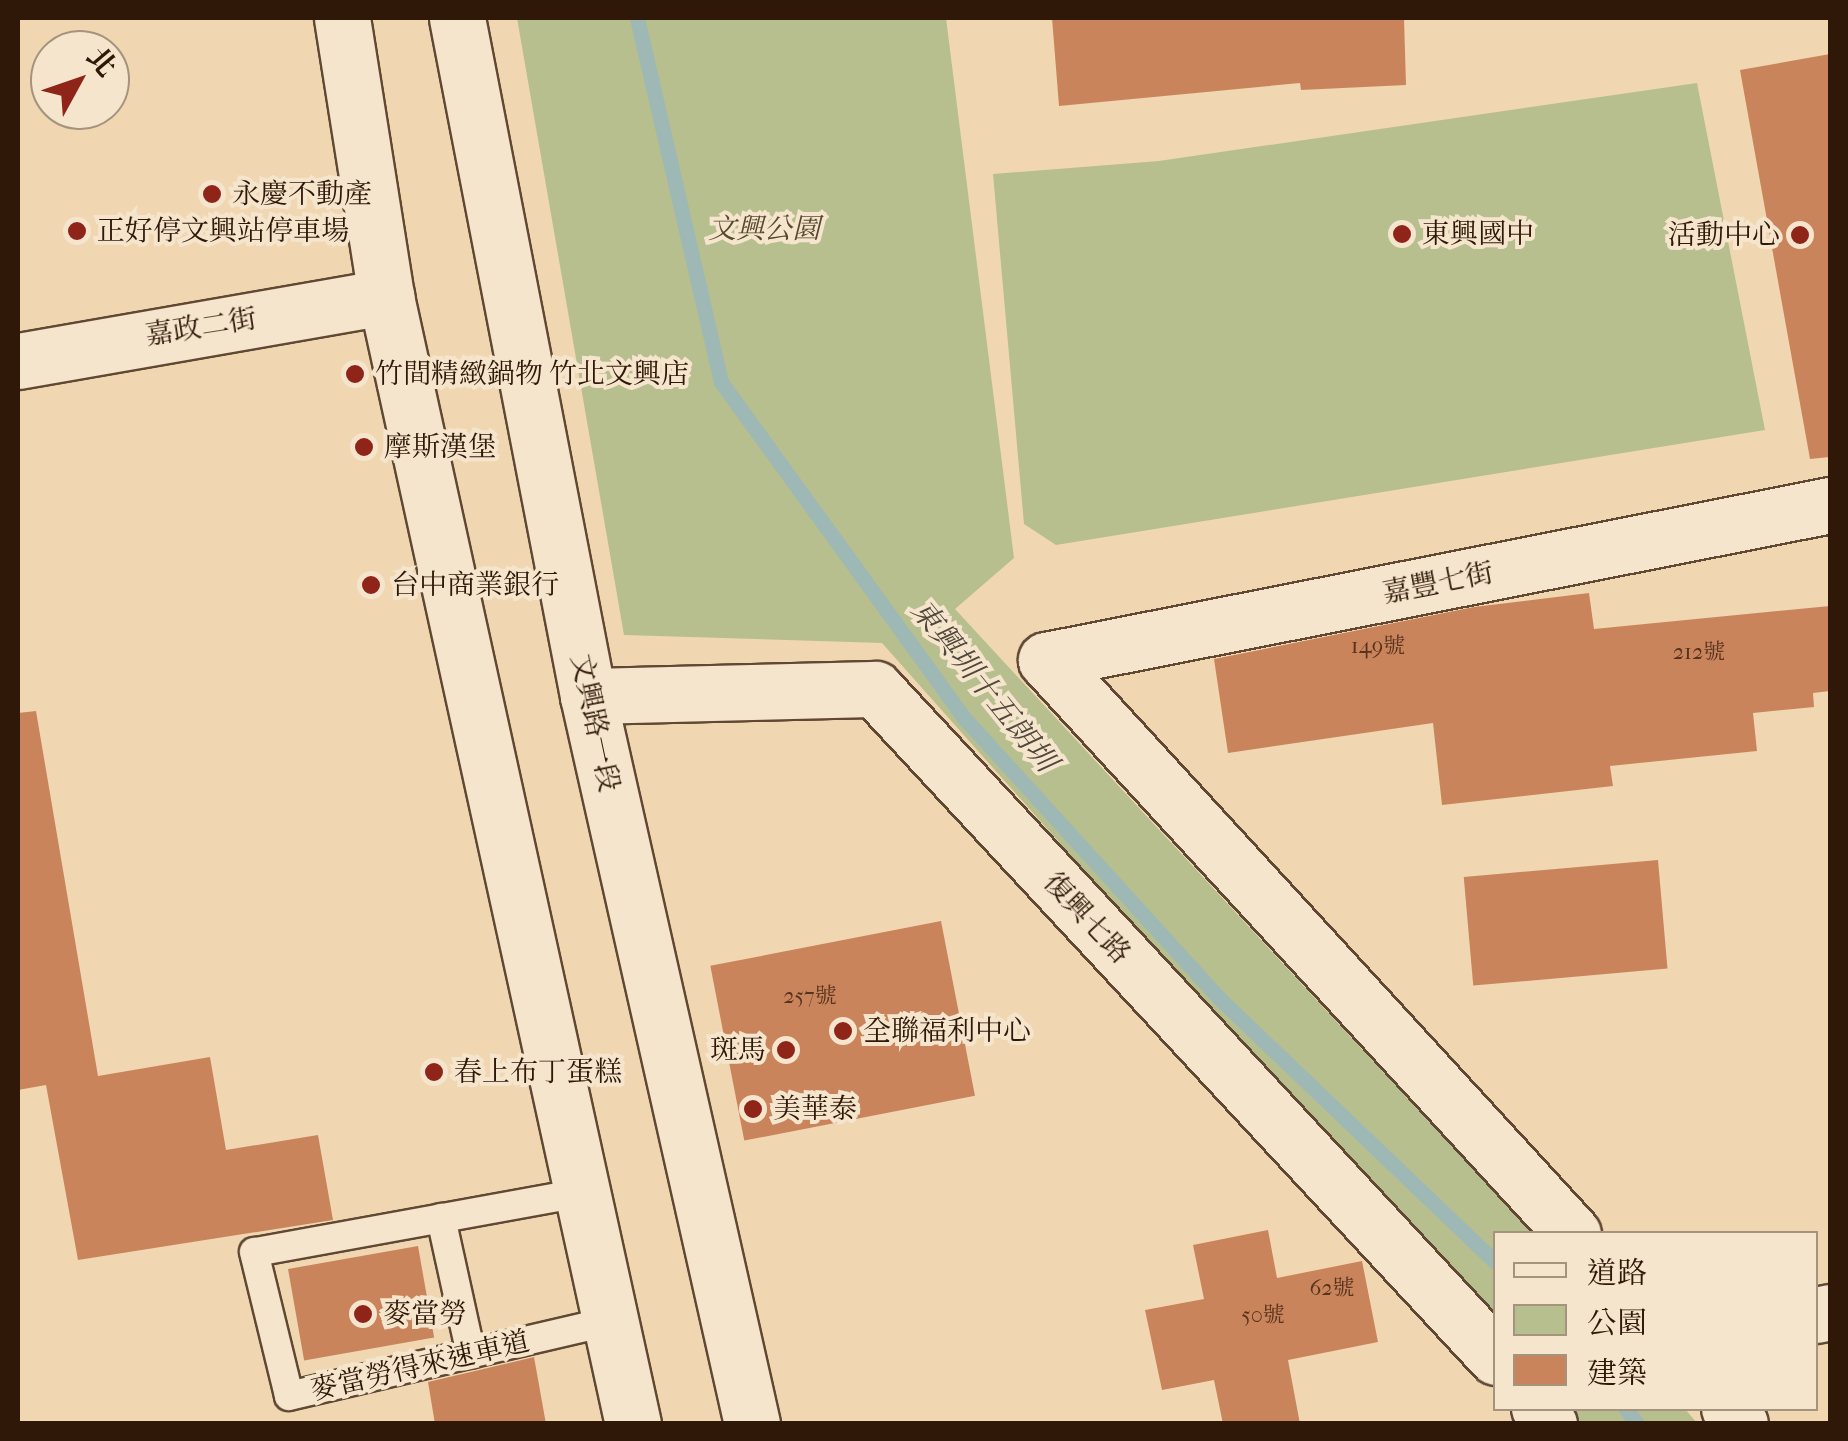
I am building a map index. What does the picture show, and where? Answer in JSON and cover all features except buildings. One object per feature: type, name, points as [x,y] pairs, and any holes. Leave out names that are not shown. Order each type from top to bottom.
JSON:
[{"type":"street","points":[[342,18],[386,297],[633,1424]]},
{"type":"street","name":"文興路一段","points":[[457,18],[588,696],[752,1424]]},
{"type":"street","name":"嘉政二街","points":[[18,361],[386,297]]},
{"type":"street","name":"嘉豐七街","points":[[1570,1231],[1046,660],[1830,505]]},
{"type":"street","name":"復興七路","points":[[588,696],[875,688],[1493,1355]]},
{"type":"lane","name":"麥當勞得來速車道","points":[[580,1193],[254,1252],[290,1396],[608,1322]]},
{"type":"lane","points":[[441,1218],[471,1354]]},
{"type":"green space","name":"文興公園","points":[[517,18],[946,18],[1014,558],[955,609],[1530,1231],[1493,1231],[1493,1331],[882,643],[624,635]]},
{"type":"green space","name":"東興國中","points":[[1697,83],[1765,430],[1056,545],[1024,524],[993,174],[1159,161]]},
{"type":"green space","points":[[1563,1411],[1687,1411],[1697,1423],[1573,1423]]},
{"type":"waterway","name":"東興圳十五朗圳","points":[[637,18],[721,382],[966,720],[1221,1000],[1493,1260]]},
{"type":"waterway","name":"東興圳十五朗圳","points":[[1627,1411],[1637,1424]]},
{"type":"place","name":"永慶不動產","points":[[212,194]]},
{"type":"place","name":"正好停文興站停車場","points":[[77,231]]},
{"type":"place","name":"東興國中","points":[[1402,234]]},
{"type":"place","name":"活動中心","points":[[1800,235]]},
{"type":"place","name":"竹間精緻鍋物 竹北文興店","points":[[355,374]]},
{"type":"place","name":"摩斯漢堡","points":[[364,447]]},
{"type":"place","name":"台中商業銀行","points":[[371,585]]},
{"type":"place","name":"全聯福利中心","points":[[843,1031]]},
{"type":"place","name":"斑馬","points":[[786,1050]]},
{"type":"place","name":"春上布丁蛋糕","points":[[434,1072]]},
{"type":"place","name":"美華泰","points":[[753,1109]]},
{"type":"place","name":"麥當勞","points":[[363,1314]]}]
